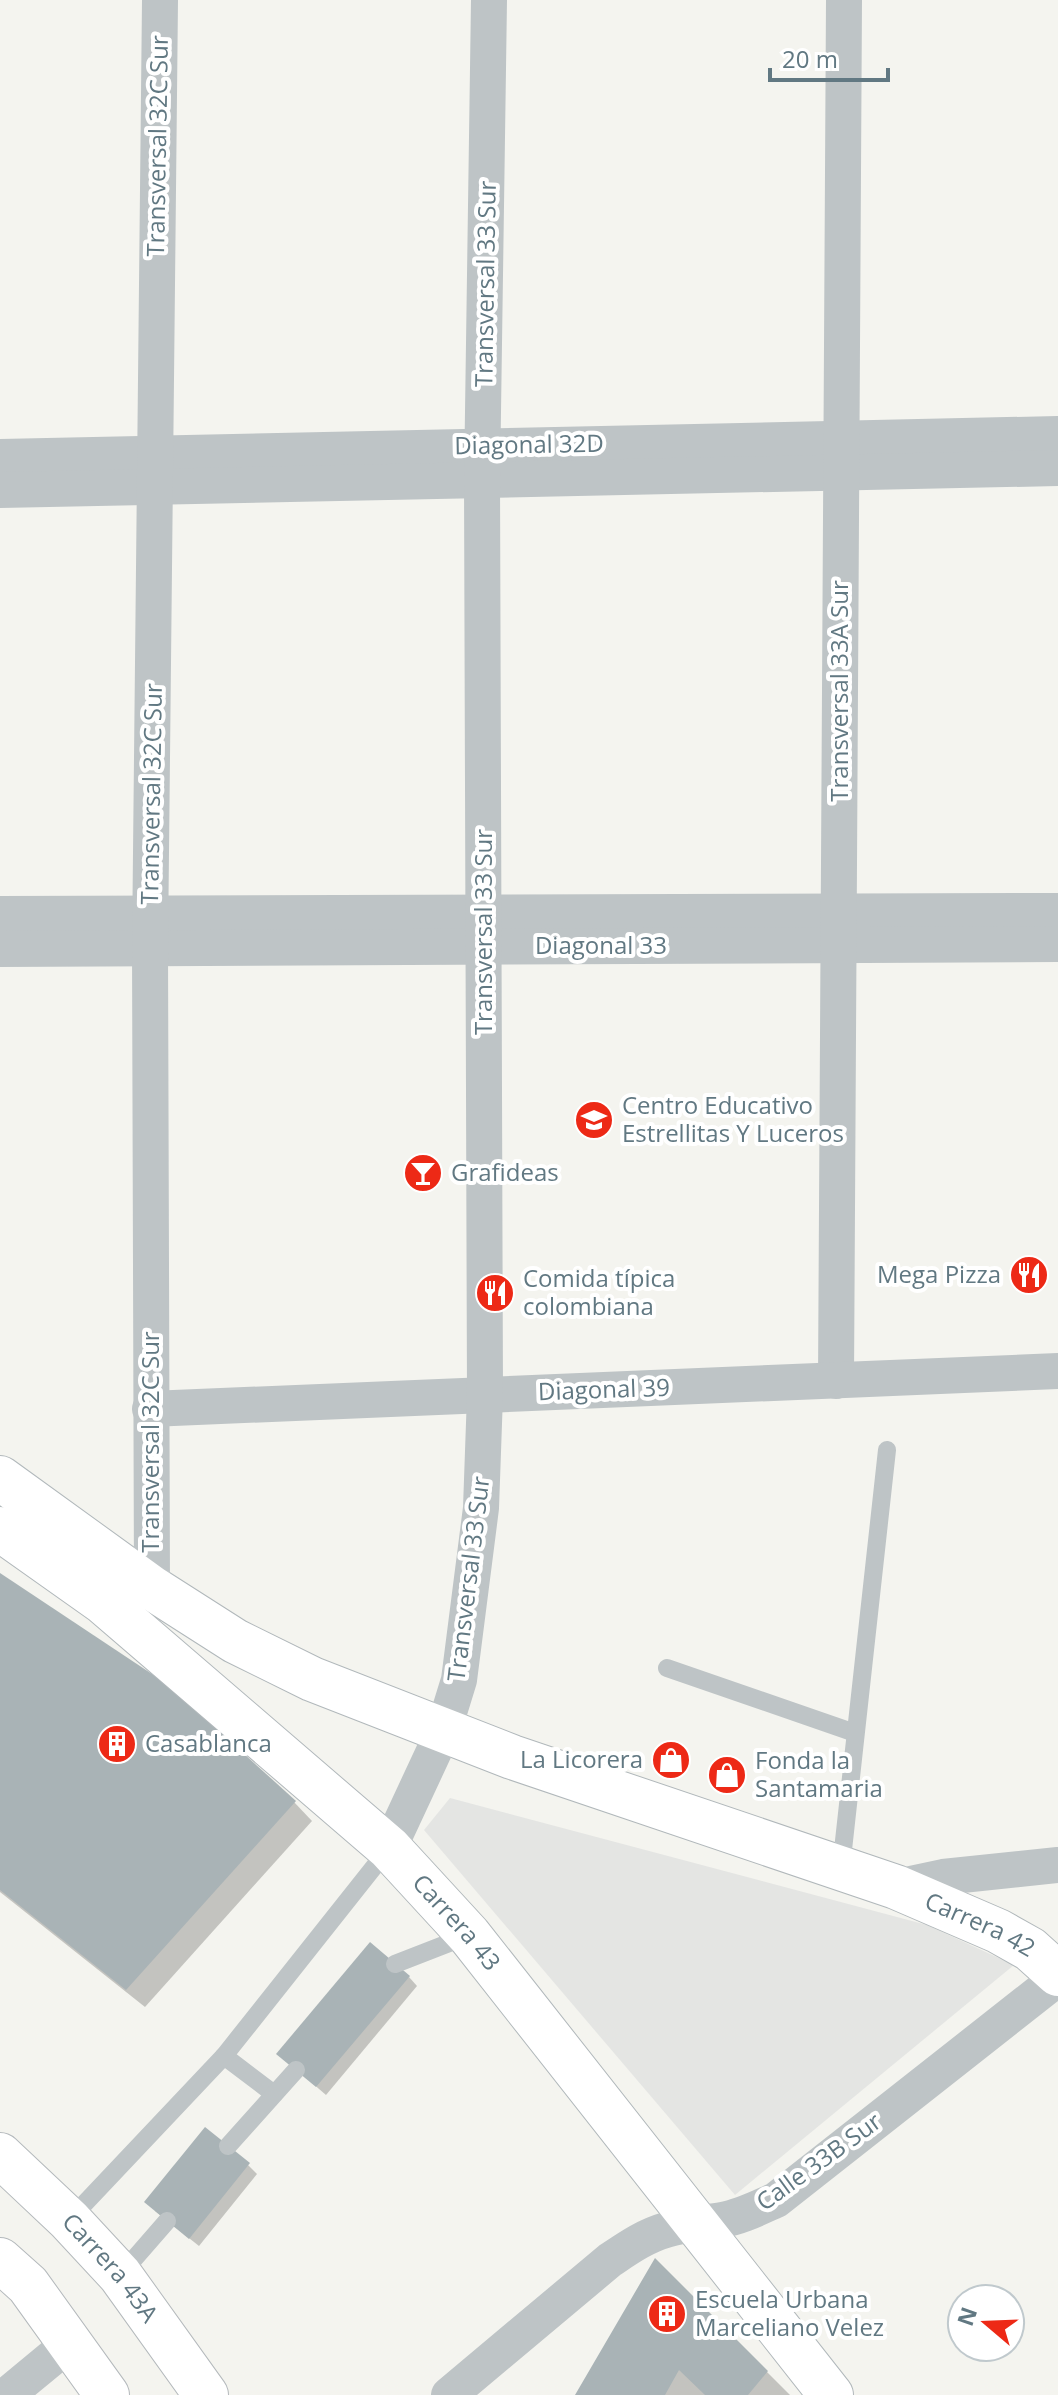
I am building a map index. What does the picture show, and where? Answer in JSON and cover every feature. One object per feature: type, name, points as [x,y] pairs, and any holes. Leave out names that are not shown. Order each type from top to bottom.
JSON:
[{"type":"street","name":"Transversal 32C Sur","points":[[152,1588],[150,931],[160,0]]},
{"type":"street","name":"Transversal 33 Sur","points":[[389,1848],[443,1732],[459,1680],[481,1508],[485,1395],[483,464],[489,0]]},
{"type":"street","name":"Transversal 33A Sur","points":[[836,1381],[844,0]]},
{"type":"street","name":"Diagonal 32D","points":[[841,456],[1058,434]]},
{"type":"street","name":"Diagonal 32D","points":[[0,490],[155,471],[841,456],[1058,468]]},
{"type":"street","name":"Diagonal 32D","points":[[0,457],[155,471]]},
{"type":"street","name":"Diagonal 33","points":[[0,914],[150,931],[839,928],[1058,911]]},
{"type":"street","name":"Diagonal 33","points":[[839,928],[1058,944]]},
{"type":"street","name":"Diagonal 33","points":[[0,949],[150,931]]},
{"type":"street","name":"Diagonal 39","points":[[150,1409],[1058,1371]]},
{"type":"street","points":[[0,1478],[152,1588],[235,1641],[299,1673],[443,1732],[896,1887],[943,1877],[1058,1865]]},
{"type":"street","name":"Carrera 43","points":[[0,1529],[103,1602],[389,1848],[469,1935],[831,2395]]},
{"type":"street","name":"Carrera 42","points":[[896,1887],[998,1931],[1030,1949],[1058,1976]]},
{"type":"street","name":"Calle 33B Sur","points":[[449,2395],[610,2260],[638,2241],[666,2230],[749,2213],[776,2200],[1058,1976]]},
{"type":"street","name":"Carrera 43A","points":[[0,2155],[69,2220],[120,2275],[206,2395]]},
{"type":"street","points":[[0,2260],[28,2285],[107,2395]]},
{"type":"street","points":[[7,2395],[70,2343]]},
{"type":"lane","points":[[841,1868],[887,1450]]},
{"type":"lane","points":[[667,1668],[855,1733]]},
{"type":"lane","points":[[69,2220],[224,2056],[389,1848]]},
{"type":"lane","points":[[395,1964],[469,1935]]},
{"type":"lane","points":[[224,2056],[274,2094]]},
{"type":"lane","points":[[228,2146],[296,2070]]},
{"type":"lane","points":[[120,2275],[167,2221]]},
{"type":"shaded area","points":[[450,1798],[927,1925],[1014,1965],[735,2195],[424,1830]]},
{"type":"building","name":"Casablanca","points":[[0,1573],[167,1684],[296,1801],[126,1990],[0,1890]]},
{"type":"building","points":[[370,1942],[410,1976],[316,2087],[276,2054]]},
{"type":"building","points":[[205,2127],[250,2163],[189,2239],[144,2202]]},
{"type":"building","name":"Escuela Urbana Marceliano Velez","points":[[655,2258],[768,2371],[748,2395],[705,2395],[679,2370],[665,2395],[575,2395]]},
{"type":"place","name":"Centro Educativo Estrellitas Y Luceros","points":[[594,1120]]},
{"type":"place","name":"Grafideas","points":[[423,1173]]},
{"type":"place","name":"Mega Pizza","points":[[1029,1275]]},
{"type":"place","name":"Comida típica colombiana","points":[[495,1293]]},
{"type":"place","name":"Casablanca","points":[[117,1744]]},
{"type":"place","name":"La Licorera","points":[[671,1760]]},
{"type":"place","name":"Fonda la Santamaria","points":[[727,1775]]},
{"type":"place","name":"Escuela Urbana Marceliano Velez","points":[[667,2314]]}]
